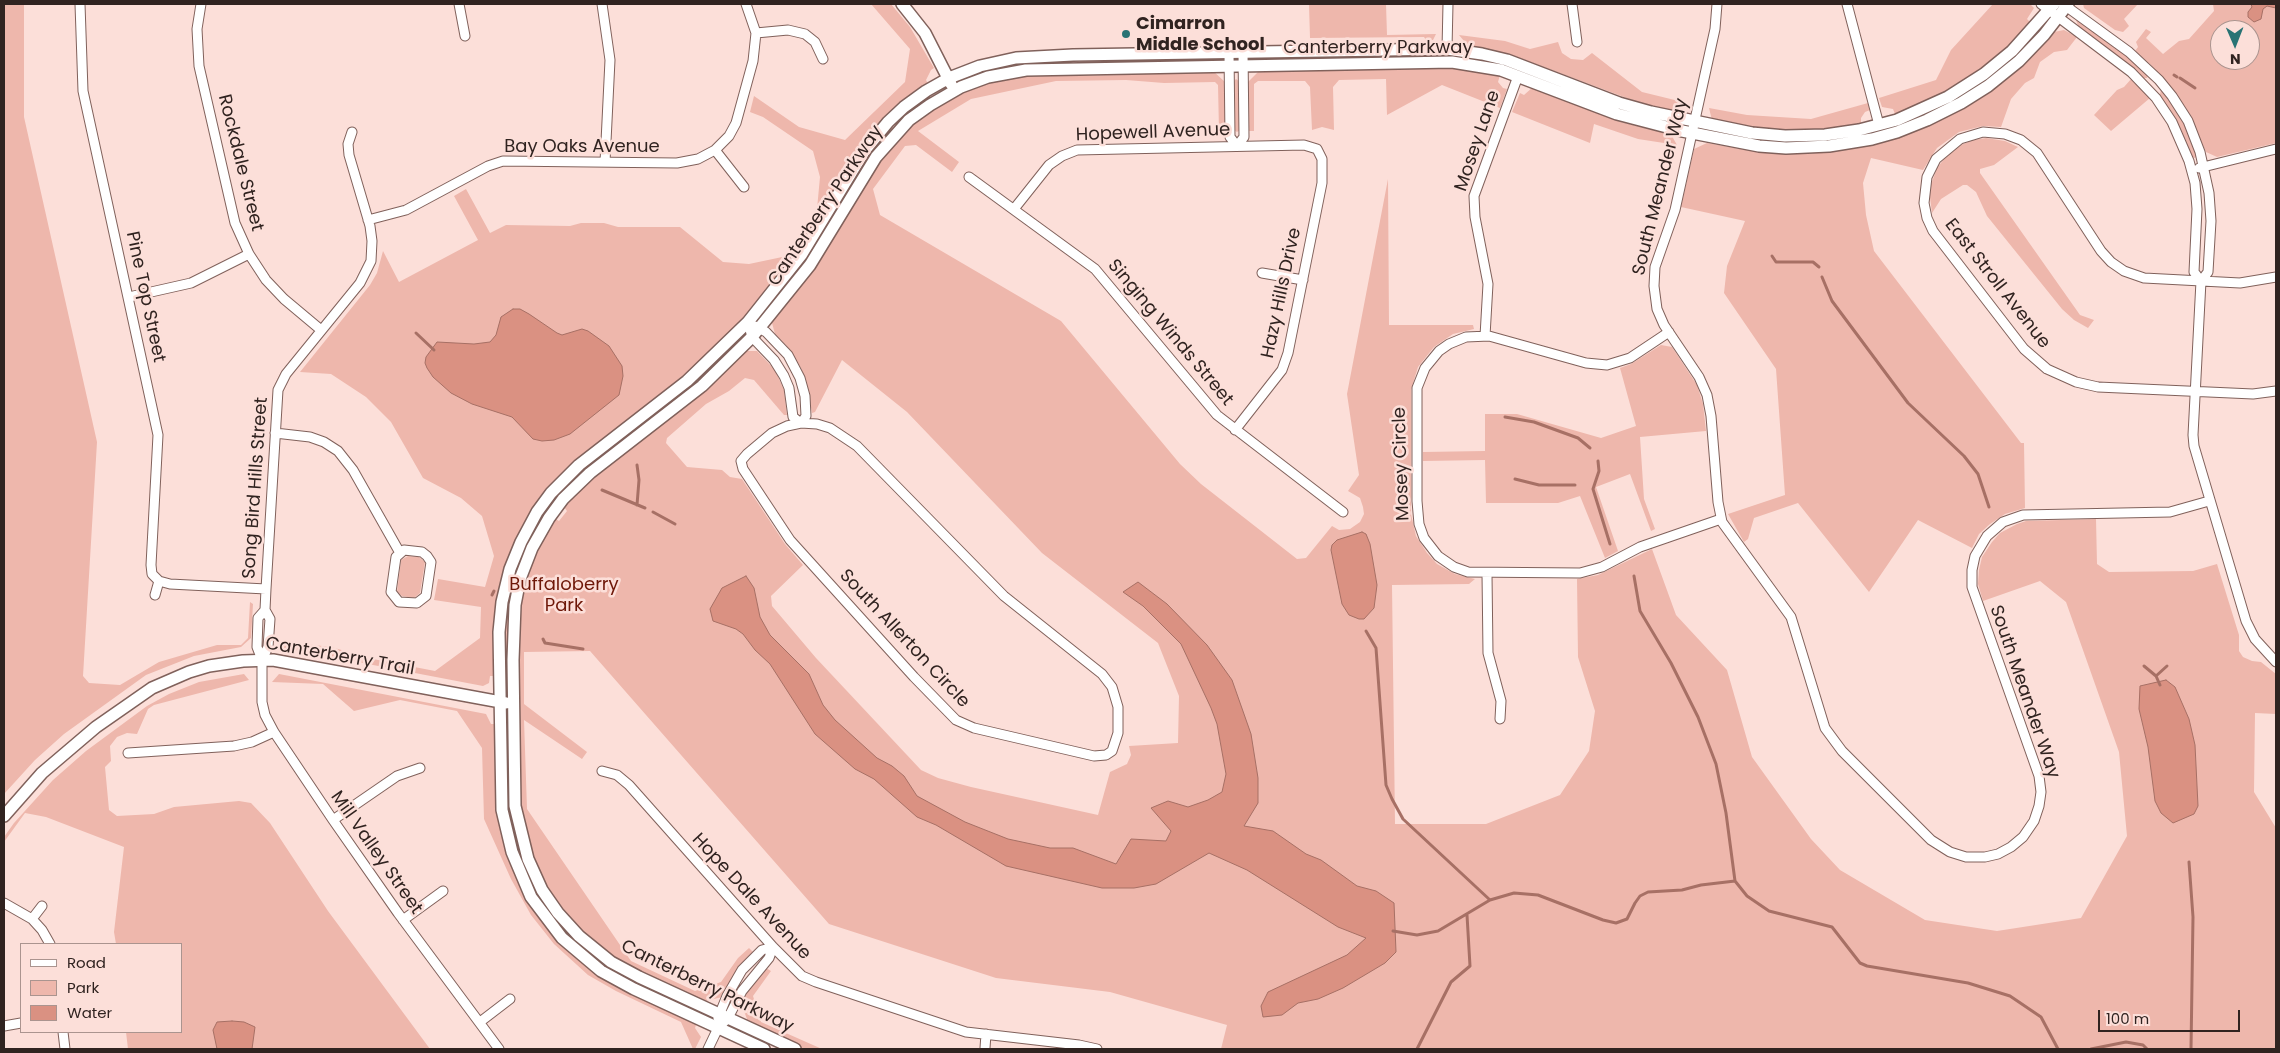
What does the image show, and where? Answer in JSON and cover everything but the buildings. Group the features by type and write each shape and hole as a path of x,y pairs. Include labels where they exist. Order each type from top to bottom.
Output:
{"street":[{"name":"Pine Top Street","path":"80,4 83,91 158,435 151,565 152,574 159,581"},
{"name":"Rockdale Street","path":"201,4 196,29 199,66 232,213 249,254 260,272 278,294 321,330"},
{"path":"459,4 465,36"},
{"path":"602,4 610,60 605,162"},
{"path":"744,187 715,150 729,136 736,123 755,53 756,33 746,4"},
{"path":"902,4 925,33 954,90"},
{"path":"1447,50 1448,4"},
{"path":"1572,4 1577,42"},
{"name":"South Meander Way","path":"1717,4 1717,21 1675,210 1656,261 1654,274 1657,309 1669,332 1699,377 1709,401 1721,518 1729,534 1778,597 1791,617 1821,720 1831,738 1931,840 1950,852 1978,857 2003,852 2023,837 2035,817 2041,792 2039,776 1972,587 1973,563 1982,544 1997,526 2011,519 2023,516 2170,512 2209,501"},
{"path":"1847,4 1880,125"},
{"path":"2066,5 2136,58 2166,87 2188,121 2204,166 2210,193 2210,221 2208,272 2201,281 2194,446 2209,501 2249,628 2276,662"},
{"name":"Canterberry Parkway","path":"764,1049 634,989 601,971 567,943 540,910 518,869 505,825 502,800 500,622 505,586 517,550 537,512 558,486 579,465 687,381 748,322 802,254 859,159 880,131 911,101 948,78 994,62 1024,57 1447,50 1482,54 1507,60 1630,106 1752,134 1785,136 1832,134 1880,125 1936,104 1980,77 2018,46 2050,9 2066,5"},
{"path":"2050,9 2125,67 2153,94 2175,127 2191,170 2197,209 2194,272 2201,281 2244,283 2276,276"},
{"name":"Canterberry Parkway","path":"795,1049 633,974 603,956 571,928 548,899 530,865 517,819 514,798 513,628 516,597 528,557 549,518 579,482 702,386 752,337 813,260 871,164 886,145 922,110 954,90 988,77 1026,70 1452,62 1483,66 1518,76 1617,114 1691,133 1758,146 1806,148 1861,141 1897,132 1944,112 1988,86 2031,49 2050,9"},
{"path":"756,33 788,30 805,34 815,42 823,59"},
{"path":"1229,53 1230,137 1237,146 1244,137 1243,52"},
{"name":"Mosey Lane","path":"1485,336 1488,284 1475,216 1474,196 1518,76"},
{"name":"Song Bird Hills Street","path":"262,660 257,647 258,618 265,610 276,401 280,384 368,270 372,248 368,220 348,155 348,144 352,132"},
{"name":"East Stroll Avenue","path":"2201,281 2144,278 2117,267 2101,251 2040,157 2026,144 2012,137 1989,132 1968,135 1949,146 1933,164 1927,177 1924,194 1926,218 1931,228 2024,349 2036,361 2053,373 2082,384 2098,387 2254,394 2276,391"},
{"name":"Hopewell Avenue","path":"1014,209 1044,169 1054,161 1072,152 1091,149 1320,146"},
{"name":"Hazy Hills Drive","path":"1235,430 1284,367 1290,348 1322,183 1320,146"},
{"path":"2191,170 2276,149"},
{"name":"Bay Oaks Avenue","path":"368,220 406,210 497,163 517,160 684,163 704,157 715,150"},
{"name":"Singing Winds Street","path":"969,177 1095,269 1211,409 1235,430 1343,512"},
{"path":"128,297 191,283 249,254"},
{"path":"1262,273 1303,280"},
{"path":"748,322 760,328 784,350 800,378 806,416 801,424 793,417 789,388 780,368 752,337 748,322"},
{"name":"Mosey Circle","path":"1669,332 1630,358 1607,365 1586,363 1485,336 1466,337 1445,347 1428,362 1420,378 1416,398 1417,501 1421,531 1428,544 1438,556 1461,570 1487,574 1590,572 1640,547 1721,518"},
{"name":"South Allerton Circle","path":"801,424 826,426 857,446 1004,596 1102,674 1112,687 1118,707 1118,733 1112,751 1106,755 1094,756 967,726 947,713 790,540 743,469 741,461 744,457 768,436 782,428 801,424"},
{"path":"274,433 310,437 324,442 338,451 350,464 400,553"},
{"path":"408,550 422,552 430,559 431,565 426,596 417,603 399,602 391,592 396,557 400,553 408,550"},
{"path":"1487,574 1488,653 1501,701 1500,719"},
{"path":"155,595 159,581 170,584 266,589"},
{"name":"Canterberry Trail","path":"4,816 42,773 65,752 152,688 189,672 209,666 243,660 290,663 513,704"},
{"name":"Mill Valley Street","path":"262,660 262,702 265,715 274,732 403,920 500,1049"},
{"path":"128,753 234,746 252,742 274,732"},
{"path":"333,820 397,776 420,768"},
{"name":"Hope Dale Avenue","path":"602,771 618,775 629,785 773,948 794,970 810,980 966,1032 1079,1045 1097,1049"},
{"path":"403,920 442,891"},
{"path":"4,903 32,919 42,930 49,943"},
{"path":"32,919 42,906"},
{"path":"708,1049 723,1016 769,958 773,948"},
{"path":"480,1022 510,999"},
{"path":"4,1026 20,1024"},
{"path":"63,1033 65,1049"},
{"path":"985,1048 986,1034"}],"green space":[{"path":"4,4 24,4 24,117 97,442 83,676 89,683 120,685 159,662 217,645 241,645 248,638 250,602 253,604 251,638 241,647 194,656 146,675 64,734 35,760 4,794"},
{"path":"871,4 891,4 910,27 934,68 926,80 929,86 900,106 802,247 750,314 703,362 591,451 517,540 496,676 490,676 489,683 483,686 284,648 278,641 331,647 373,659 435,671 480,638 481,607 434,600 438,579 485,587 494,556 482,516 461,498 423,478 391,422 366,397 331,374 300,372 370,285 377,273 383,251 399,282 478,240 454,196 466,189 490,233 506,225 570,226 581,223 604,223 618,227 680,227 723,262 749,264 787,256 817,209 820,177 813,151 763,117 750,112 754,96 799,127 845,140 905,82 910,49"},
{"path":"1309,4 1386,4 1387,35 1436,34 1433,40 1426,40 1424,37 1310,38"},
{"path":"1993,4 2030,4 2034,8 2027,19 2031,23 2009,47 1983,68 1948,91 1895,114 1893,109 1882,107 1879,98 1936,80 1951,50"},
{"path":"2083,4 2138,4 2124,19 2129,26 2123,32 2115,30 2084,8"},
{"path":"2213,4 2276,4 2276,143 2217,157 2206,152 2186,108 2151,65 2135,51 2138,47 2136,42 2146,29 2151,32 2146,38 2163,54 2179,41 2189,39 2214,11"},
{"path":"2076,20 2127,56 2148,75 2147,78 2144,78 2129,64 2079,28"},
{"path":"2064,30 2077,37 2067,50 2054,52 2040,62 2034,78 2025,83 2011,99 2001,127 1983,126 1959,132 1937,148 1923,170 1871,158 1863,183 1866,215 1874,251 2021,443 2024,443 2025,508 2005,514 1990,524 1979,534 1972,548 1918,520 1869,592 1798,503 1754,518 1748,539 1744,542 1728,514 1785,495 1776,369 1724,293 1727,266 1745,221 1681,207 1694,149 1707,143 1740,149 1795,154 1833,152 1888,141 1937,122 1975,101 2015,71 2054,32"},
{"path":"1459,35 1505,41 1530,49 1558,42 1562,53 1571,59 1583,60 1592,53 1642,92 1687,103 1679,108 1678,112 1640,103 1509,54 1463,45 1464,41"},
{"path":"1442,53 1509,63 1617,110 1495,65 1257,60"},
{"path":"1451,67 1500,75 1498,82 1503,88 1507,89 1500,108 1442,85 1387,115 1386,79 1339,80 1333,87 1334,130 1322,127 1312,130 1310,87 1305,81 1258,81 1254,84 1254,131 1249,131 1248,82 1261,69"},
{"name":"Buffaloberry Park","path":"1212,70 1225,82 1226,132 1219,131 1218,85 1215,82 1056,81 971,99 918,131 959,162 952,172 916,145 905,146 873,189 880,215 1061,321 1180,464 1201,484 1297,559 1306,558 1332,526 1339,530 1350,529 1360,522 1364,514 1360,498 1348,491 1359,475 1347,394 1388,179 1389,325 1473,325 1474,329 1453,334 1434,347 1418,367 1411,390 1411,514 1416,536 1437,564 1455,574 1475,579 1469,584 1392,585 1395,824 1486,824 1560,795 1589,751 1595,711 1578,657 1577,579 1598,575 1652,549 1676,615 1727,670 1752,757 1811,839 1840,870 1925,920 1997,931 2081,918 2127,836 2119,752 2066,602 2040,581 1983,601 1978,584 1982,557 2000,533 2026,521 2096,519 2097,564 2109,572 2193,571 2217,564 2239,635 2239,651 2243,657 2261,662 2276,674 2276,714 2255,713 2254,792 2276,828 2276,1049 1221,1049 1227,1025 1110,992 996,978 829,924 590,651 524,652 524,704 587,752 582,759 524,720 527,809 631,961 695,991 721,982 738,958 749,948 754,953 722,997 704,1003 619,962 587,938 553,899 532,860 520,809 516,639 520,596 531,560 554,518 559,521 567,511 563,506 574,494 745,351 757,351 775,370 784,390 787,415 784,415 754,380 745,378 729,391 706,404 667,438 666,443 687,467 722,470 730,477 742,479 785,544 803,565 771,596 772,606 816,658 921,770 938,778 971,787 1098,815 1110,772 1127,764 1131,755 1129,746 1178,743 1179,696 1158,643 1042,553 907,412 842,360 815,412 812,413 806,381 801,368 786,345 775,334 772,323 875,165 919,117 967,89 1007,77 1054,73 1057,76 1125,75 1131,72"},
{"path":"2132,78 2150,98 2111,131 2094,115 2117,90 2124,87"},
{"path":"1236,79 1240,82 1240,130 1237,132 1234,130 1233,82"},
{"path":"1533,87 1621,122 1674,135 1673,138 1677,145 1638,139 1594,124 1590,143 1512,112 1520,93 1524,95"},
{"path":"2161,88 2188,130 2197,156 2195,158 2192,157 2177,122 2160,95"},
{"path":"930,93 932,94 900,117 885,134 816,250 776,304 771,305 771,301 819,234 868,152 901,114"},
{"path":"1868,103 1870,110 1865,112 1861,118 1861,123 1839,128 1792,131 1759,129 1712,120 1709,108 1747,115 1811,119"},
{"path":"1986,138 2005,141 2018,147 1994,165 1980,169 1980,173 2080,315 2094,320 2088,328 2074,320 2062,309 1987,216 1976,192 1967,185 1963,185 1941,199 1932,213 1929,190 1937,168 1944,159 1961,145 1973,140"},
{"path":"1661,345 1672,347 1697,385 1703,404 1706,431 1640,437 1644,499 1655,529 1651,531 1630,474 1596,487 1618,551 1605,558 1580,496 1558,503 1486,503 1485,460 1423,461 1423,452 1485,451 1485,414 1517,414 1601,438 1636,426 1620,368 1631,364"},
{"path":"588,463 591,465 528,548 508,685 505,686 503,629 505,608 520,552 551,499"},
{"path":"408,556 419,557 425,562 420,593 414,598 402,596 397,592 401,560"},
{"path":"244,674 249,680 154,705 148,709 137,734 127,733 117,737 110,746 111,761 105,767 109,810 117,816 154,814 174,807 239,801 251,803 270,823 328,911 430,1049 128,1049 126,1033 182,1033 182,943 116,943 114,932 124,847 46,817 25,813 4,842 4,837 14,823 53,780 86,751 147,706 169,694 199,682"},
{"path":"279,674 486,714 491,724 496,724 504,838 566,947 697,1022 695,1028 701,1037 695,1049 693,1049 681,1022 616,991 588,975 554,944 531,915 511,879 484,819 482,748 457,711 400,700 354,711 323,684 272,682"},
{"path":"506,767 511,813 561,922 662,993 610,972 571,942 540,904 519,860 507,812"},
{"path":"766,968 771,971 753,996 761,1022 822,1049 804,1049 746,1023 747,1019 740,1005 746,992"}],"water":[{"path":"2251,4 2276,4 2276,8 2267,6 2263,9 2261,19 2259,20 2252,20 2248,17 2248,12 2252,7"},
{"path":"513,309 520,309 562,335 582,329 588,331 609,346 622,366 623,376 619,395 570,434 554,440 542,441 533,439 512,417 472,404 451,393 433,377 427,368 425,363 426,357 437,342 474,344 490,342 496,335 501,317"},
{"path":"1362,532 1366,534 1370,544 1377,585 1374,608 1364,619 1359,619 1349,615 1342,604 1331,550 1332,545 1337,540"},
{"path":"746,576 754,588 760,617 770,635 809,674 823,705 835,720 877,758 892,766 904,776 917,796 965,822 1008,839 1050,848 1073,848 1116,864 1131,839 1166,841 1171,831 1151,808 1168,801 1188,807 1208,800 1222,792 1226,774 1217,724 1181,644 1143,606 1123,592 1138,582 1167,604 1207,645 1232,680 1251,734 1258,778 1258,803 1244,826 1273,831 1306,854 1321,860 1357,886 1376,891 1394,903 1396,952 1385,963 1343,988 1318,999 1298,1003 1282,1015 1263,1017 1261,1006 1268,992 1347,955 1366,938 1338,927 1247,870 1209,853 1156,884 1134,888 1102,888 1006,866 936,825 917,817 874,779 855,769 815,734 770,664 755,650 743,634 736,629 713,621 710,609 722,588"},
{"path":"2166,680 2175,687 2189,719 2195,745 2198,806 2194,814 2173,823 2161,813 2155,801 2148,747 2139,709 2140,686"},
{"path":"217,1022 244,1022 255,1027 252,1049 217,1049 213,1030"}],"waterway":[{"path":"2180,78 2195,88"},
{"path":"1772,256 1776,262 1813,262 1819,267"},
{"path":"1822,277 1832,301 1908,403 1964,456 1978,474 1989,507"},
{"path":"416,333 434,350"},
{"path":"1505,417 1534,422 1578,438 1590,448"},
{"path":"1598,461 1599,471 1593,489 1610,544"},
{"path":"637,465 639,480 637,505"},
{"path":"1515,479 1539,485 1575,485"},
{"path":"602,490 645,508"},
{"path":"653,512 675,524"},
{"path":"1634,576 1640,611 1671,663 1698,717 1716,764 1726,813 1735,881"},
{"path":"492,595 494,591"},
{"path":"1366,631 1376,648 1386,785 1392,799 1403,819 1490,900"},
{"path":"543,639 545,643 583,649"},
{"path":"2144,666 2156,676"},
{"path":"2160,685 2156,676 2167,666"},
{"path":"2189,862 2193,917 2191,1049"},
{"path":"1393,931 1417,935 1438,931 1490,900 1514,893 1538,895 1603,920 1616,923 1627,919 1640,896 1648,892 1682,890 1701,885 1735,881 1747,896 1769,911 1832,927 1860,963 1867,966 1968,983 2010,996 2041,1017 2058,1049"},
{"path":"1417,1049 1451,982 1470,966 1467,915"},
{"path":"2091,1049 2126,1042 2143,1045 2147,1049"}],"place":[{"name":"Cimarron Middle School","path":"1126,34"}]}
